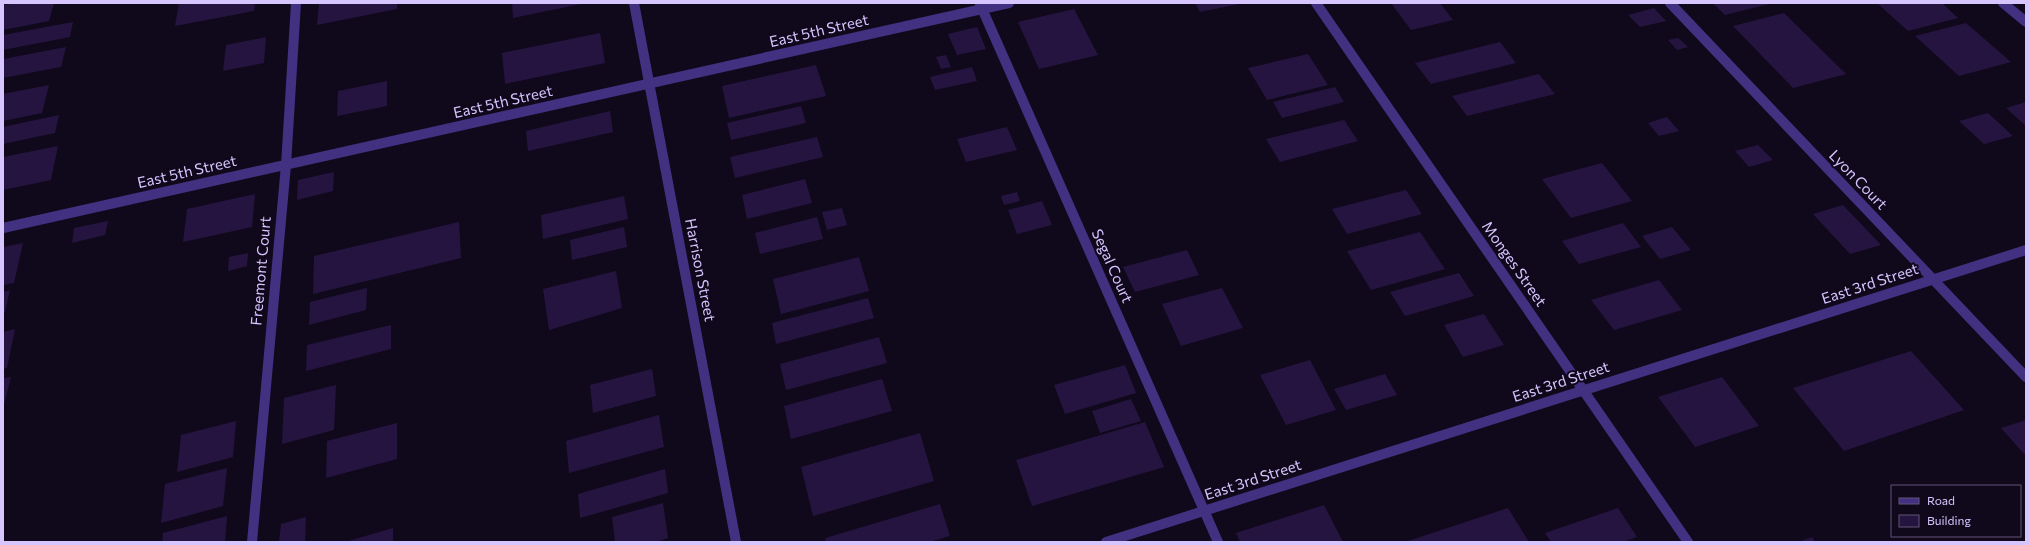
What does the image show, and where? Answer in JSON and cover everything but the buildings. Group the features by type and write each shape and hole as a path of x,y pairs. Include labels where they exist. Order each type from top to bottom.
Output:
{"street":[{"name":"Freemont Court","path":"252,542 286,165 296,3"},
{"name":"Harrison Street","path":"634,3 736,542"},
{"name":"East 5th Street","path":"3,228 649,83 980,6 1009,3"},
{"name":"Monges Street","path":"1316,3 1688,542"},
{"name":"Lyon Court","path":"1670,3 2026,377"},
{"path":"2003,3 2026,22"},
{"name":"Segal Court","path":"980,6 1218,542"},
{"name":"East 3rd Street","path":"1106,542 2026,250"}]}
